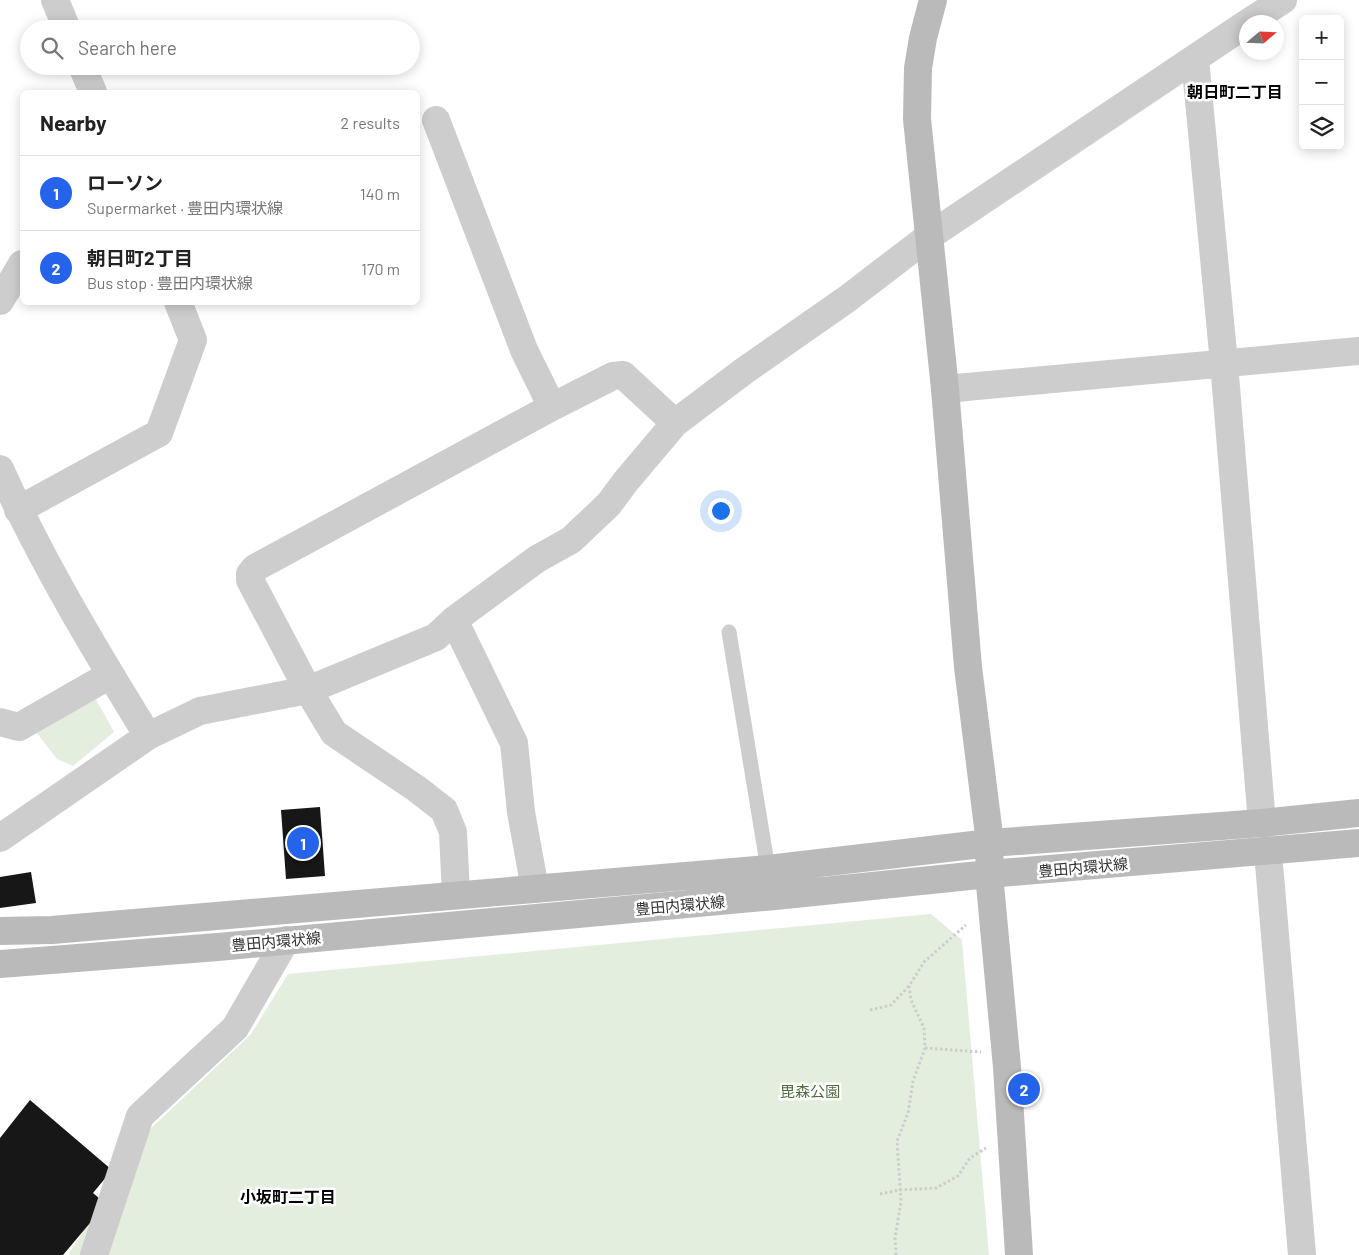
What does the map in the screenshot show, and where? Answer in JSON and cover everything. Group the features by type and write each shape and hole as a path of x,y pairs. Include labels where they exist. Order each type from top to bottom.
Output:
{"street":[{"path":"55,0 63,20"},
{"path":"933,0 923,38 918,68 917,119 945,389 968,667 990,843 989,874 1006,1053 1019,1255"},
{"path":"1260,15 1283,0"},
{"path":"0,838 148,736 200,712 308,690 436,637 454,620 538,559 571,540 609,504 675,424 744,371 847,299 928,237 1239,29"},
{"path":"1195,59 1224,363 1262,823"},
{"path":"86,75 92,90"},
{"path":"436,120 524,350 552,407"},
{"path":"0,301 20,267"},
{"path":"18,510 159,433 193,340 179,305"},
{"path":"945,389 1359,351"},
{"path":"456,894 453,832 444,810 334,733 308,690 250,580 250,574 255,568 552,407 613,376 623,375 675,424"},
{"path":"0,469 18,510 110,675 148,736"},
{"path":"454,620 514,743 521,812 534,889"},
{"path":"0,722 20,727 110,675"},
{"name":"豊田内環状線","path":"0,931 52,930 456,894 534,889 768,868 990,843 1262,823 1359,813"},
{"name":"豊田内環状線","path":"0,964 775,896 989,874 1359,843"},
{"path":"1268,852 1302,1255"},
{"path":"94,1255 140,1116 235,1028 286,940"}],"lane":[{"path":"729,632 768,868"}],"path":[{"path":"870,1010 891,1004 909,986 924,962 992,902"},
{"path":"896,1255 895,1238 901,1201 897,1142 908,1113 913,1081 925,1048 924,1028 911,1000 909,986"},
{"path":"925,1048 1006,1053"},
{"path":"880,1194 900,1190 936,1188 958,1176 970,1158 1011,1131"}],"green space":[{"path":"96,699 114,732 73,766 57,759 36,732"},
{"name":"毘森公園","path":"931,914 962,940 989,1255 68,1255 146,1133 251,1034 288,974"}],"building":[{"path":"320,807 325,876 286,879 281,810"},
{"path":"31,872 36,903 0,908 0,877"},
{"path":"30,1100 112,1170 93,1193 106,1204 63,1255 0,1255 0,1138"}],"place":[{"name":"ローソン","path":"303,843"},
{"name":"朝日町2丁目","path":"1024,1089"}],"district":[{"name":"朝日町二丁目","path":"1235,91"},
{"name":"小坂町二丁目","path":"288,1196"}]}
